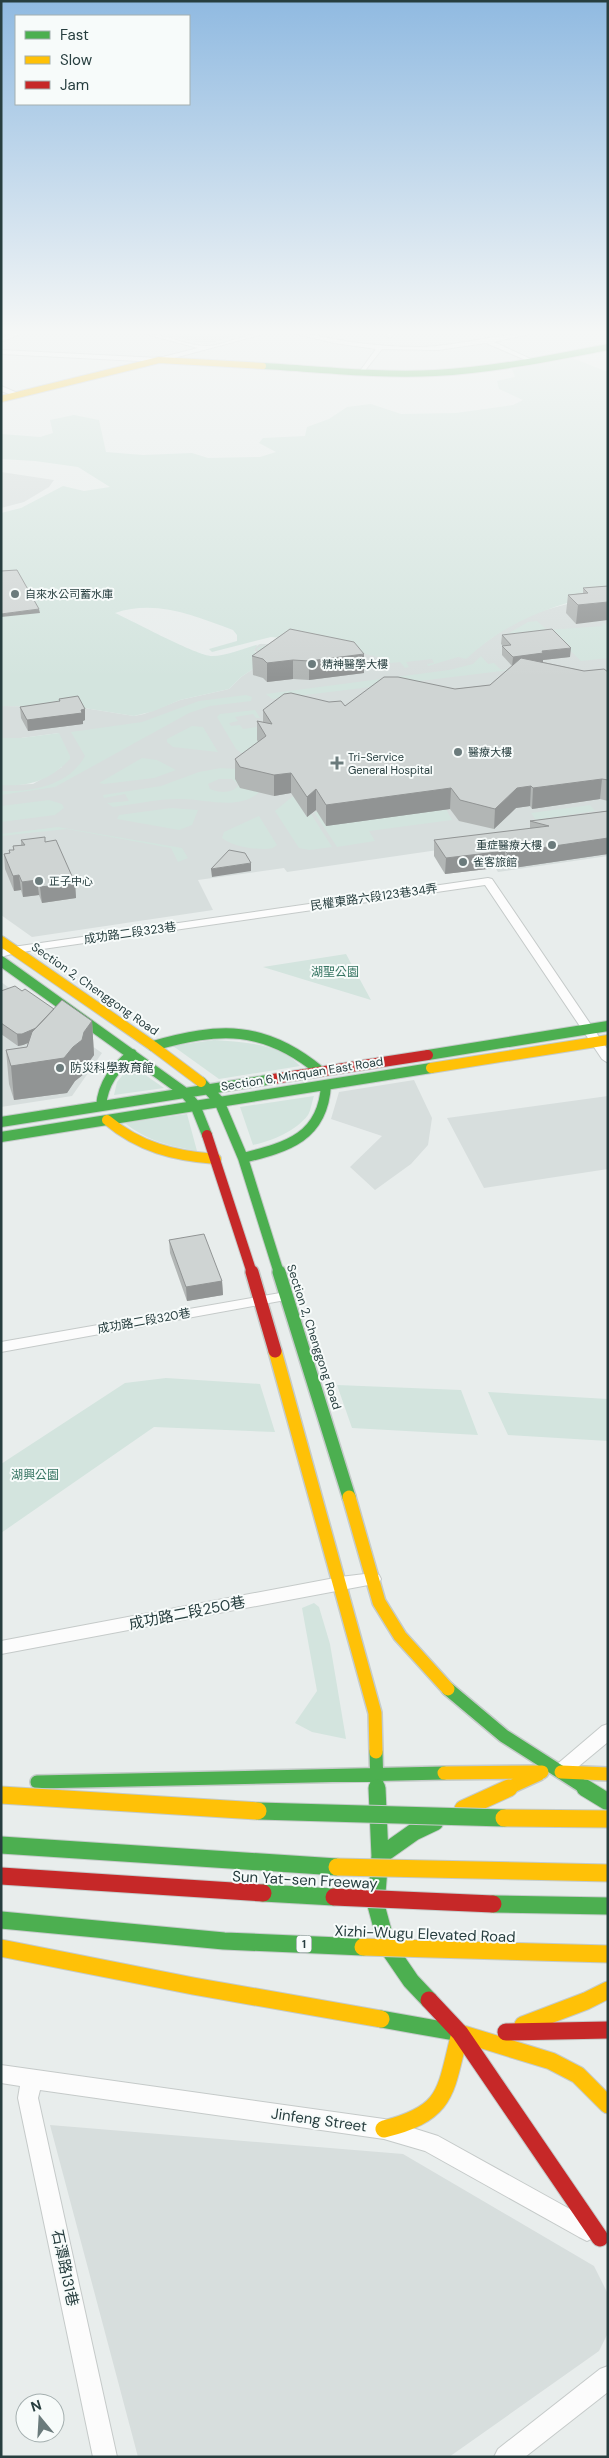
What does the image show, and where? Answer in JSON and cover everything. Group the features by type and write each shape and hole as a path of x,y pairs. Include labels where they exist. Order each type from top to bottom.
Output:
{"main road":[{"name":"Section 2, Chenggong Road","path":"1,941 153,1046 209,1088 219,1101 243,1158 379,1602 400,1636 462,1704 510,1740 608,1802"},
{"path":"1,960 184,1092 196,1105 216,1159 260,1300 375,1713 379,1773 380,1856 376,1905 387,1946 411,1981 460,2033 604,2243"},
{"name":"Section 6, Minquan East Road","path":"1,1122 608,1026"},
{"path":"153,1046 180,1037 211,1033 256,1036 296,1049 306,1056 320,1071"},
{"name":"Section 6, Minquan East Road","path":"1,1137 602,1041"},
{"path":"101,1106 102,1092 108,1078 132,1054"},
{"path":"243,1158 280,1148 310,1130 326,1108 328,1100 326,1085"},
{"path":"107,1120 128,1138 159,1152 187,1157 216,1159"},
{"path":"380,1856 414,1832 542,1772"},
{"path":"24,1782 379,1773 561,1772 608,1774"},
{"path":"1,1794 62,1800 412,1817 608,1819"},
{"name":"Sun Yat-sen Freeway","path":"1,1844 337,1867 608,1873"},
{"name":"Sun Yat-sen Freeway","path":"1,1876 334,1897 506,1905 608,1906"},
{"name":"Xizhi-Wugu Elevated Road","path":"1,1920 224,1941 444,1950 608,1954"},
{"path":"1,1948 192,1986 460,2033 551,2061 578,2075 608,2105"},
{"path":"506,2032 586,2001 608,1990"},
{"path":"460,2033 608,2030"},
{"path":"384,2130 415,2122 432,2112 440,2097 460,2033"}],"street":[{"name":"民權東路六段123巷34弄","path":"260,913 488,881"},
{"path":"488,881 588,1029 602,1041 608,1058"},
{"name":"成功路二段323巷","path":"1,954 14,950 260,913"},
{"name":"成功路二段320巷","path":"1,1347 286,1296"},
{"name":"成功路二段250巷","path":"1,1648 340,1583 373,1579"},
{"path":"561,1772 608,1731"},
{"name":"Jinfeng Street","path":"1,2074 384,2130 430,2143 604,2243"},
{"name":"石潭路131巷","path":"32,2078 28,2098 105,2457"},
{"path":"506,2457 608,2377"}],"shaded area":[{"path":"1,472 54,480 49,487 24,502 1,508"},
{"name":"Tri-Service General Hospital","path":"608,593 608,856 498,872 479,844 287,872 284,868 198,880 213,910 32,937 1,915 1,785 33,784 62,767 59,733 21,738 1,738 1,706 78,707 134,716 180,700 229,689 241,677 271,657 254,651 255,647 260,644 479,647 507,627 534,613"},
{"path":"1,982 102,1053 72,1096 1,1107"},
{"path":"414,1080 432,1118 428,1145 411,1164 375,1190 350,1167 382,1136 331,1119 339,1092"},
{"path":"608,1096 608,1169 484,1188 447,1118"},
{"path":"50,2125 403,2154 594,2266 608,2294 608,2333 599,2351 449,2457 138,2457"}],"green space":[{"path":"1,449 105,449 106,452 143,455 192,453 208,458 260,457 276,452 270,449 608,449 608,593 568,603 514,624 466,659 458,657 428,666 427,664 434,663 432,659 406,662 409,667 405,668 400,662 391,663 382,658 312,641 271,637 212,652 209,649 237,641 237,635 233,630 175,611 145,608 130,609 115,613 179,645 204,654 212,656 225,654 252,646 265,643 257,645 254,651 259,654 257,648 269,644 271,657 241,677 229,689 180,700 154,711 134,716 78,707 1,706 1,513 21,508 63,486 84,491 110,487 78,467 35,461 1,459"},
{"path":"537,621 547,630 603,626 602,624 604,623 608,626 608,658 581,661 553,634 504,636 528,622"},
{"path":"481,656 488,664 494,663 501,670 534,667 272,699 266,694 449,670 473,664"},
{"path":"246,695 252,697 251,701 210,706 189,713 55,787 1,795 1,791 37,788 59,781 78,766 85,756 71,732 142,722 199,701"},
{"path":"255,710 260,718 256,718 253,714 235,717 238,721 229,723 231,726 240,725 243,729 266,726 257,741 264,751 244,755 236,749 217,717 220,714"},
{"path":"192,726 203,727 218,752 173,747 167,742 167,739"},
{"path":"59,733 70,759 55,772 39,781 21,785 1,785 1,738 21,738"},
{"path":"142,758 157,760 176,770 154,778 99,783"},
{"path":"221,768 238,769 262,789 244,801 223,803 171,799 113,807 107,803 129,801 125,794 104,798 103,795 161,786 199,772","holes":["219,779 232,779 239,785 229,791 222,792 210,789 208,784"]},
{"path":"293,796 307,817 311,814 332,847 310,850 299,848 275,811"},
{"path":"49,800 62,804 64,808 55,815 1,822 1,806"},
{"path":"590,805 595,811 536,820 531,813"},
{"path":"171,808 198,810 192,825 179,830 117,819 119,815"},
{"path":"446,809 452,820 369,831 375,841 337,847 314,812"},
{"path":"259,816 277,845 273,848 247,848 222,838 224,832"},
{"path":"58,827 182,848 188,858 178,862 171,848 67,829 1,836 1,834"},
{"name":"湖聖公園","path":"346,954 371,1000 263,967"},
{"path":"214,1040 248,1043 271,1048 292,1058 300,1066 219,1079 173,1046"},
{"path":"131,1065 164,1088 114,1095 117,1082"},
{"path":"314,1096 308,1115 297,1126 276,1138 253,1145 240,1107"},
{"path":"187,1114 197,1151 159,1142 125,1123"},
{"name":"湖興公園","path":"166,1378 260,1384 275,1432 154,1427 1,1533 1,1464 125,1383"},
{"path":"337,1385 461,1390 478,1435 352,1428"},
{"path":"488,1392 608,1399 608,1441 508,1435"},
{"path":"314,1603 319,1607 330,1644 346,1739 312,1732 295,1723 317,1691 302,1608"}],"building":[{"name":"自來水公司蓄水庫","path":"17,570 39,609 1,614 1,571"},
{"path":"608,586 608,602 578,605 568,595 588,593 583,588"},
{"path":"290,629 354,642 364,654 309,661 293,660 267,663 263,659 252,656"},
{"path":"552,629 571,648 513,657 502,646 511,645 502,635"},
{"name":"醫療大樓","path":"521,658 584,671 604,669 608,672 608,780 602,779 533,788 531,786 517,788 495,809 460,800 451,788 326,805 316,789 307,797 291,773 274,775 240,767 235,759 266,736 257,721 272,724 263,710 284,694 291,693 329,702 341,701 345,706 384,677 398,677 455,689 490,685"},
{"path":"78,696 85,709 81,710 82,713 27,720 20,707 60,701 59,699"},
{"path":"608,811 608,838 507,853 505,851 446,858 434,840 549,826 530,821"},
{"path":"45,837 45,842 56,840 75,883 40,887 37,880 22,882 19,875 13,876 4,854 10,853 9,850 14,850 13,846 25,845 21,840"},
{"path":"229,850 245,853 251,863 211,869"},
{"path":"15,986 22,991 25,989 54,1009 36,1028 22,1034 17,1034 1,1023 1,991"},
{"path":"62,1000 92,1021 84,1032 82,1040 64,1058 11,1066 6,1050 27,1047 32,1032"},
{"path":"204,1234 222,1281 186,1287 169,1240"}],"traffic: fast":[{"path":"1,961 184,1092 195,1105 207,1135"},
{"path":"428,1055 608,1026"},
{"path":"153,1046 198,1035 241,1033 262,1037 282,1044 302,1056 320,1071"},
{"path":"101,1106 104,1090 110,1077 132,1054"},
{"path":"1,1137 431,1068"},
{"path":"1,1122 273,1079"},
{"path":"201,1082 219,1101 243,1158 349,1497"},
{"path":"243,1158 274,1150 288,1144 312,1128 320,1116 325,1102 326,1085"},
{"path":"448,1689 484,1722 545,1764 608,1802"},
{"path":"376,1752 380,1856 376,1905 387,1946 411,1981 429,2000"},
{"path":"37,1782 444,1773"},
{"path":"258,1811 504,1818"},
{"path":"380,1856 414,1832 435,1822"},
{"path":"1,1845 337,1867"},
{"path":"263,1893 334,1897"},
{"path":"493,1904 608,1906"},
{"path":"1,1920 224,1941 363,1947"},
{"path":"381,2019 460,2033"}],"traffic: slow":[{"path":"1,941 153,1046 201,1082"},
{"path":"431,1068 608,1040"},
{"path":"107,1120 131,1138 157,1150 186,1156 216,1159"},
{"path":"275,1351 375,1713 376,1752"},
{"path":"349,1497 379,1602 400,1636 448,1689"},
{"path":"444,1773 542,1772"},
{"path":"561,1772 608,1774"},
{"path":"463,1809 539,1774"},
{"path":"1,1795 258,1811"},
{"path":"504,1818 608,1819"},
{"path":"337,1867 608,1873"},
{"path":"363,1947 608,1954"},
{"path":"1,1948 193,1986 381,2019"},
{"path":"523,2025 586,2001 608,1990"},
{"path":"460,2033 551,2061 578,2075 608,2105"},
{"path":"384,2129 406,2124 421,2117 433,2108 441,2097 446,2085 460,2033"}],"traffic: jam":[{"path":"273,1079 428,1055"},
{"path":"207,1135 261,1300 275,1351"},
{"path":"1,1876 263,1893"},
{"path":"334,1897 493,1904"},
{"path":"429,2000 460,2033 600,2238"},
{"path":"506,2032 608,2030"}],"place":[{"name":"自來水公司蓄水庫","path":"15,594"},
{"name":"精神醫學大樓","path":"312,664"},
{"name":"醫療大樓","path":"458,752"},
{"name":"Tri-Service General Hospital","path":"337,763"},
{"name":"重症醫療大樓","path":"552,845"},
{"name":"雀客旅館","path":"463,862"},
{"name":"正子中心","path":"39,881"},
{"name":"防災科學教育館","path":"60,1068"}]}
